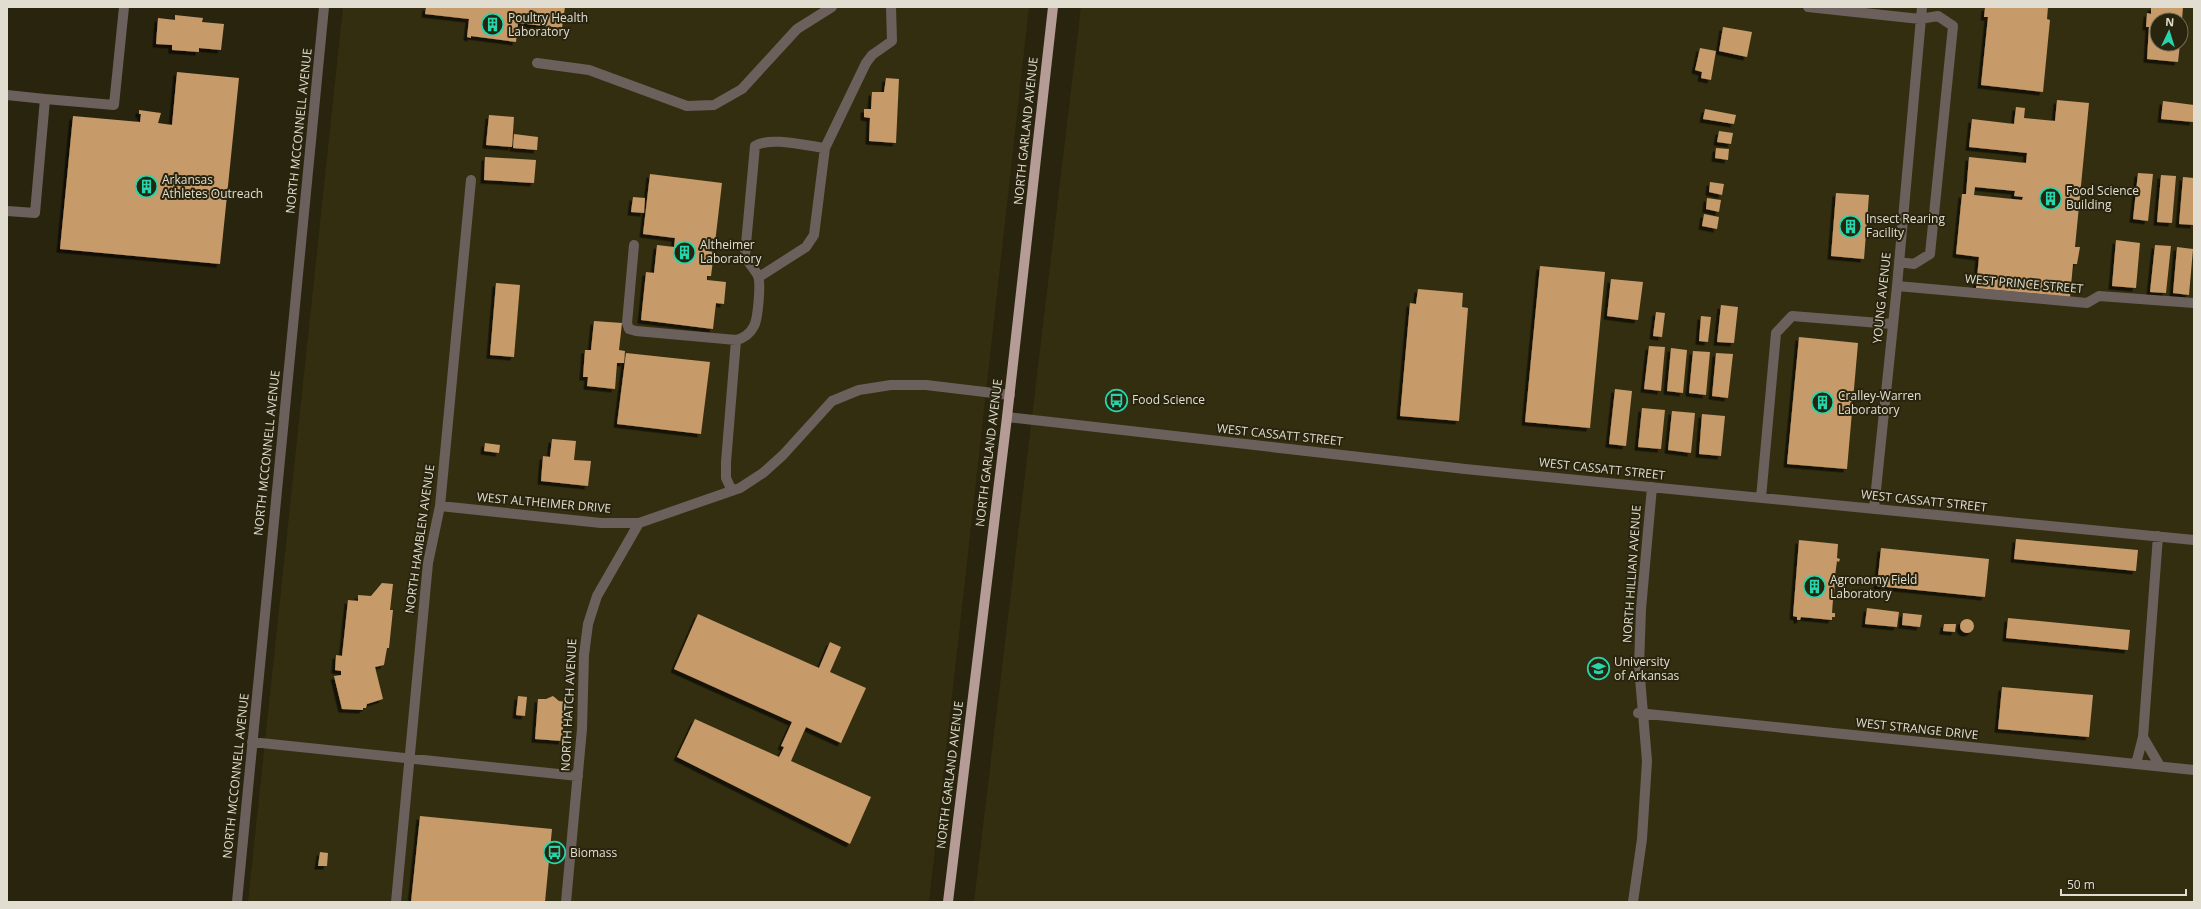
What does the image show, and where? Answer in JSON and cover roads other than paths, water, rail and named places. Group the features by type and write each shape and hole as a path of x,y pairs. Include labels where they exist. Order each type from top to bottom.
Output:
{"main road":[{"name":"NORTH GARLAND AVENUE","path":"948,902 1010,395 1054,7"}],"street":[{"path":"7,95 45,100 114,105 124,7"},
{"name":"NORTH MCCONNELL AVENUE","path":"237,902 324,7"},
{"path":"538,63 589,70 687,106 714,105 742,90 797,29 832,7"},
{"path":"759,277 806,247 811,242 814,235 825,148 866,64 872,55 892,41 891,7"},
{"path":"1808,7 1920,19 1938,16 1954,26 1930,254 1914,264 1899,262"},
{"name":"YOUNG AVENUE","path":"1874,509 1897,286 1922,7"},
{"path":"7,210 35,213 45,100"},
{"path":"634,245 627,323 629,329 636,332 736,340 748,335 755,325 759,277 748,264 745,255 755,146 761,142 772,141 825,148"},
{"name":"NORTH HAMBLEN AVENUE","path":"396,902 428,563 440,506 471,180"},
{"name":"WEST PRINCE STREET","path":"1897,286 2088,303 2099,296 2194,303"},
{"path":"1761,498 1776,333 1792,316 1892,324"},
{"path":"732,491 726,478 726,462 736,340"},
{"name":"WEST ALTHEIMER DRIVE","path":"440,506 601,523 639,523 732,491 763,473 783,455 832,401 859,390 891,384 926,385 1010,395"},
{"name":"WEST CASSATT STREET","path":"1007,417 1465,469 2194,540"},
{"name":"NORTH HILLIAN AVENUE","path":"1633,902 1642,839 1647,761 1640,714 1639,666 1641,609 1652,487"},
{"name":"NORTH HATCH AVENUE","path":"566,902 582,729 584,655 588,624 597,596 639,523"},
{"path":"2136,764 2144,737 2158,536"},
{"name":"WEST STRANGE DRIVE","path":"1640,714 2194,770"},
{"path":"2144,737 2160,766"},
{"path":"252,742 578,776"}],"place":[{"name":"Poultry Health Laboratory","path":"493,25"},
{"name":"Arkansas Athletes Outreach","path":"147,187"},
{"name":"Food Science Building","path":"2051,198"},
{"name":"Insect Rearing Facility","path":"1850,226"},
{"name":"Altheimer Laboratory","path":"684,252"},
{"name":"Food Science","path":"1117,400"},
{"name":"Cralley-Warren Laboratory","path":"1823,403"},
{"name":"Agronomy Field Laboratory","path":"1815,587"},
{"name":"University of Arkansas","path":"1598,669"},
{"name":"Biomass","path":"555,853"}]}
